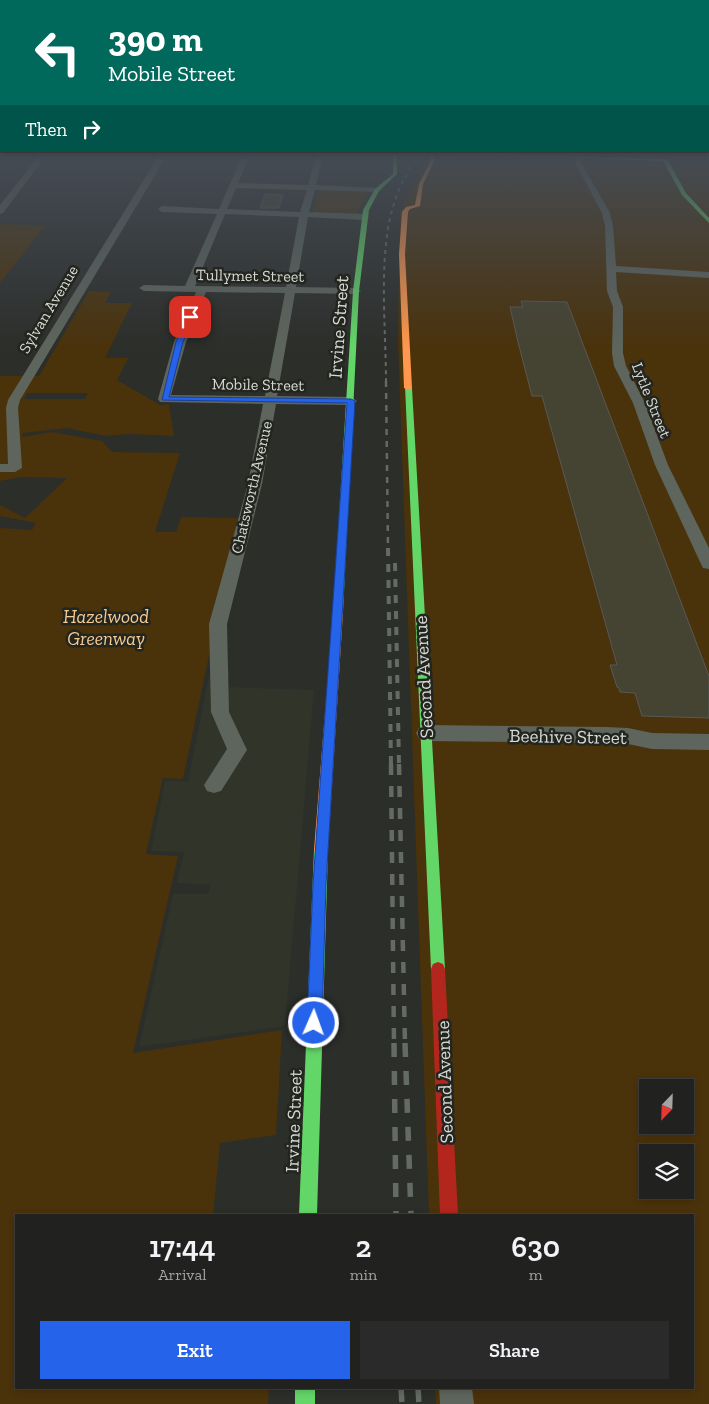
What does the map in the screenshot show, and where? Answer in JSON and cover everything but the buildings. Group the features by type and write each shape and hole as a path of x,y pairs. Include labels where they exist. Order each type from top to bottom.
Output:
{"street":[{"name":"Sylvan Avenue","path":"0,468 15,468 12,408 14,400 125,218"},
{"path":"189,289 218,218"},
{"name":"Chatsworth Avenue","path":"214,786 237,750 220,712 218,624 255,484 303,218"},
{"name":"Irvine Street","path":"308,1214 320,884 351,401 356,291 365,218"},
{"name":"Second Avenue","path":"405,218 402,254 449,1214"},
{"name":"Lytle Street","path":"607,218 612,291 616,298 618,317 618,361 626,383 635,394 648,424 651,440 673,491 680,500 709,564"},
{"path":"611,269 709,274"},
{"name":"Tullymet Street","path":"144,288 356,291"},
{"name":"Mobile Street","path":"202,289 180,342 164,399 351,401"},
{"name":"Beehive Street","path":"426,733 606,735 628,736 652,741 709,742"},
{"path":"305,1389 305,1404"},
{"path":"456,1389 457,1404"}],"shaded area":[{"path":"210,671 230,671 227,687 314,690 285,1026 139,1047 173,894 208,894 211,885 177,883 184,852 151,851 165,781 188,781"}],"green space":[{"path":"400,218 709,218 709,1404 436,1404 435,1389 694,1389 694,1214 429,1214 398,340"},
{"path":"0,224 45,226 0,283"},
{"name":"Hazelwood Greenway","path":"89,291 111,292 105,303 132,303 105,358 128,358 117,380 160,405 169,404 174,436 129,434 106,436 67,428 23,433 21,437 52,432 102,441 112,452 180,453 155,532 176,532 181,517 238,518 183,779 163,778 146,854 178,856 133,1053 282,1030 276,1135 220,1143 213,1214 15,1214 15,1389 269,1389 268,1404 0,1404 0,528 32,530 36,523 0,516 0,505 25,518 67,478 21,477 0,481 0,376 39,376","holes":["27,393 88,393 85,399 24,399"]}],"railway":[{"path":"386,382 384,270 390,218"},
{"path":"386,381 388,549"},
{"path":"388,548 391,765"},
{"path":"395,563 399,765"},
{"path":"391,764 394,1044"},
{"path":"399,764 405,1044"},
{"path":"394,1043 396,1214"},
{"path":"405,1043 411,1214"},
{"path":"401,1389 402,1404"},
{"path":"418,1389 419,1404"}],"traffic: fast":[{"path":"338,612 356,291 365,218"},
{"path":"706,218 709,221"},
{"path":"408,388 438,969"},
{"path":"308,1214 321,850"},
{"path":"305,1389 305,1404"}],"traffic: slow":[{"path":"405,218 402,254 408,388"},
{"path":"321,850 338,612"}],"traffic: jam":[{"path":"438,969 449,1214"}],"route":[{"path":"190,317 180,342 164,399 351,401 320,884 314,1023"}]}
